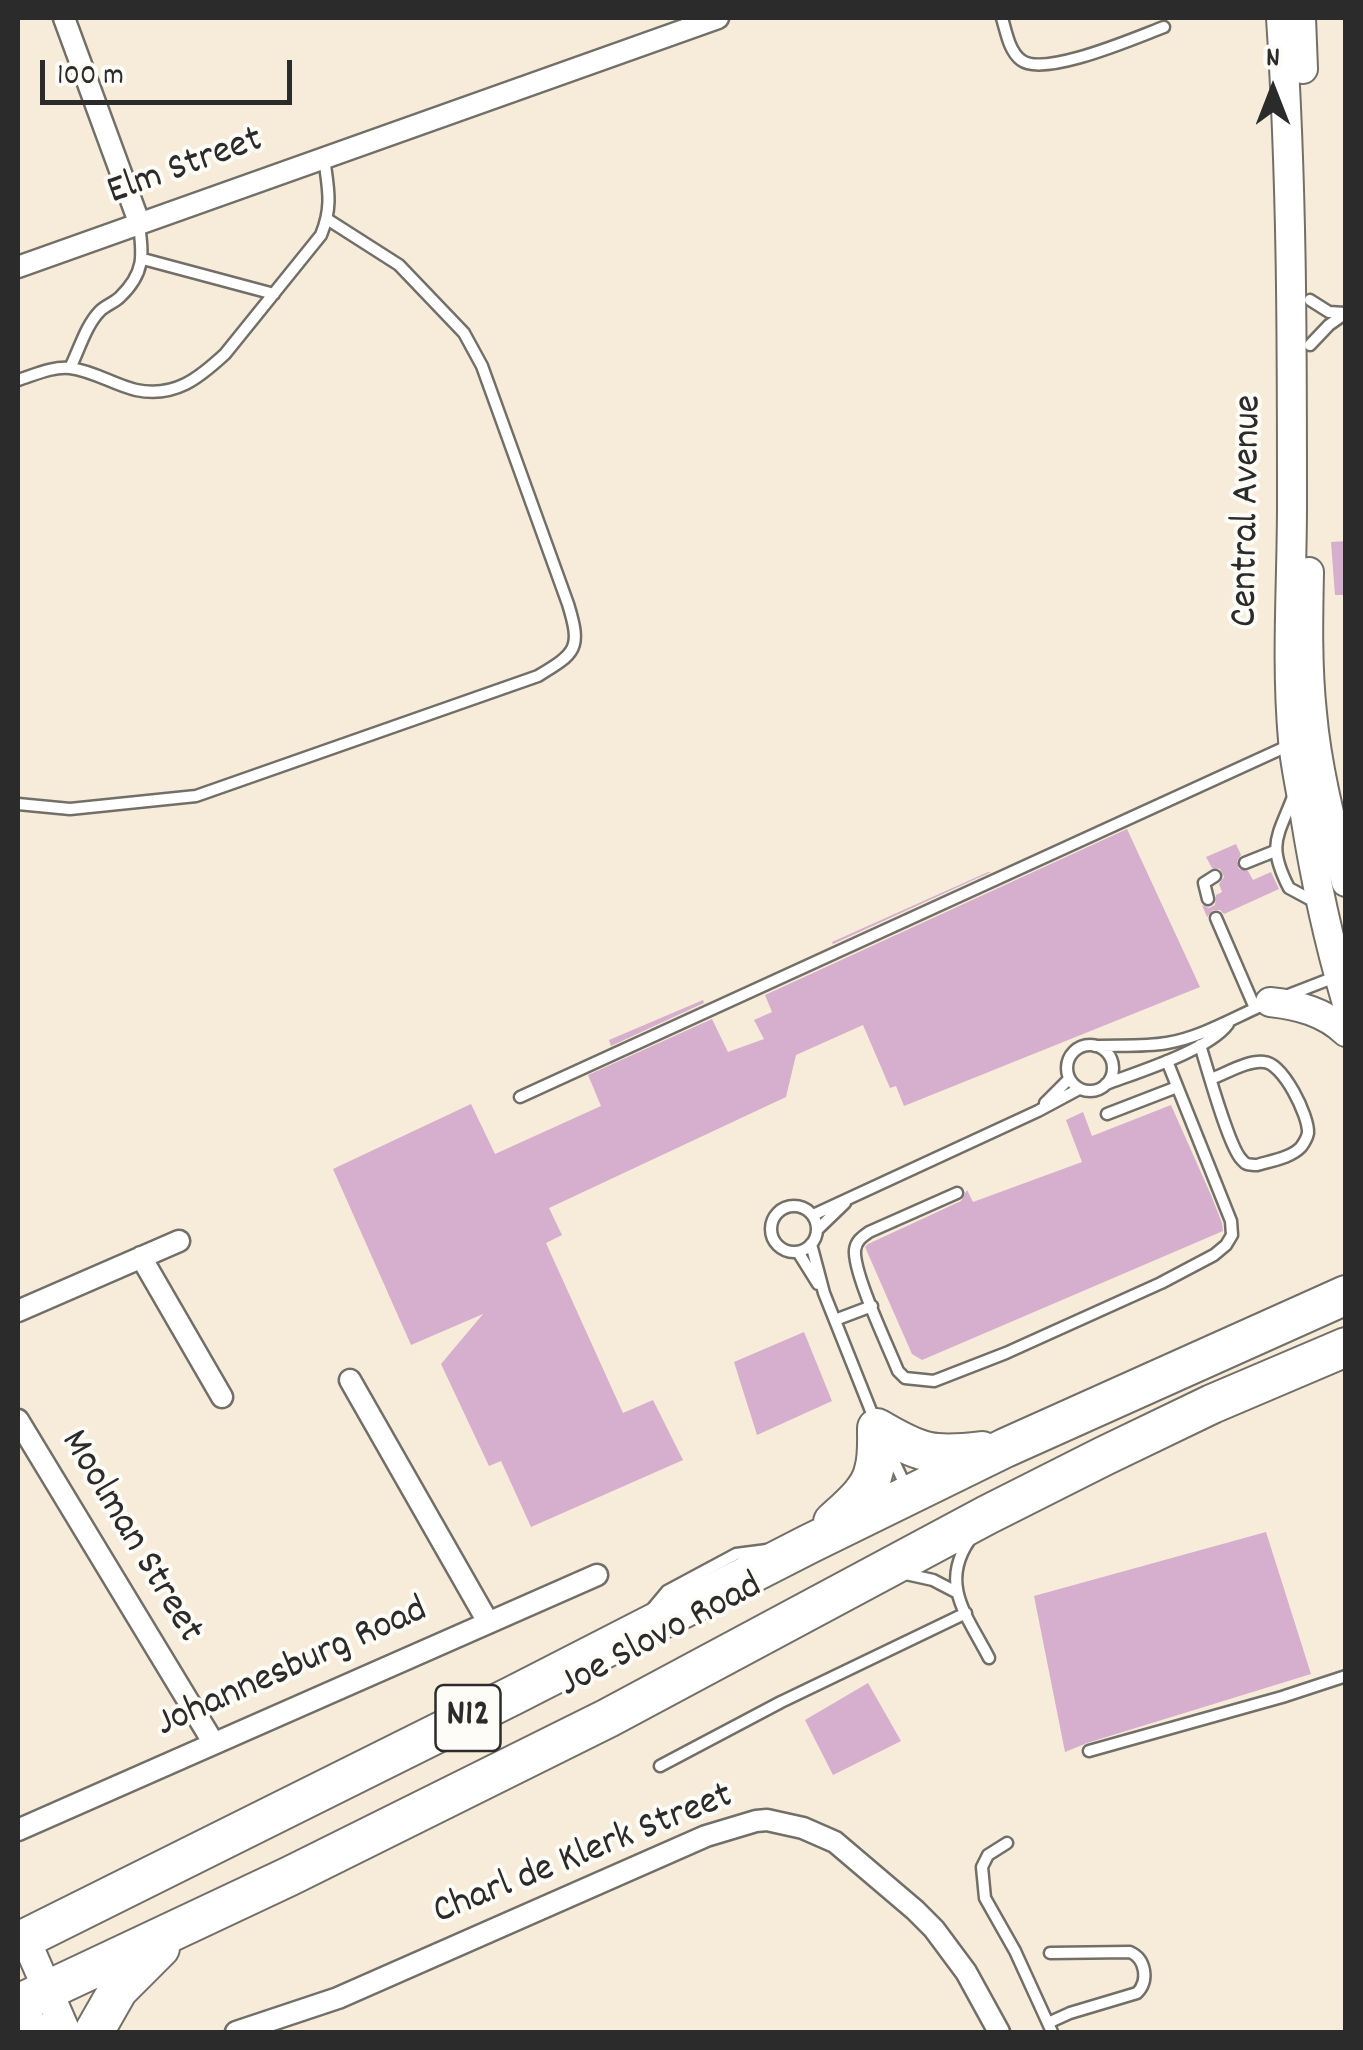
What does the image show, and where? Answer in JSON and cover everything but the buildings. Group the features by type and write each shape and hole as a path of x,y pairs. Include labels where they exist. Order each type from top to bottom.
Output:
{"highway":[{"path":"1281,1325 1346,1275"},
{"name":"Joe Slovo Road","path":"20,1935 1005,1448 1346,1295"},
{"name":"Joe Slovo Road","path":"33,1997 290,1876 590,1727 986,1515 1212,1404 1334,1355"},
{"path":"805,1546 853,1503 872,1478 878,1428 905,1445 932,1454 1005,1448"},
{"path":"910,1494 940,1512 986,1515"},
{"path":"94,2032 118,1990 189,1924"},
{"path":"18,2028 36,2032"}],"street":[{"path":"64,18 139,222"},
{"name":"Elm Street","path":"18,267 718,18"},
{"name":"Central Avenue","path":"1281,18 1288,130 1292,347 1288,642 1293,744 1321,905 1343,983"},
{"name":"Central Avenue","path":"1300,18 1310,300 1309,664 1316,742 1346,882"},
{"path":"1262,1005 1291,1004 1316,1012 1346,1032"},
{"path":"18,1311 178,1241"},
{"path":"141,1258 222,1397"},
{"path":"350,1380 488,1622"},
{"name":"Moolman Street","path":"18,1420 213,1742"},
{"name":"Johannesburg Road","path":"18,1830 596,1575"},
{"name":"Charl de Klerk Street","path":"236,2032 338,1998 706,1836 767,1820 804,1828 836,1842 915,1910 966,1972 999,2032"},
{"path":"20,1935 33,1997 66,2032"}],"lane":[{"path":"1002,18 1015,53 1032,65 1090,54 1164,27"},
{"path":"18,380 70,368 136,390 164,392 178,389 212,366 321,235 330,202 324,157"},
{"path":"18,804 70,809 196,796 538,676 567,658 575,639 568,604 482,366 464,332 399,265 328,219"},
{"path":"70,368 95,318 133,282 143,259 139,222"},
{"path":"143,259 274,294"},
{"path":"520,1097 1293,744"},
{"path":"1299,782 1275,851 1289,888 1321,905"},
{"path":"1333,831 1346,864"},
{"path":"1245,863 1275,851"},
{"path":"1208,898 1204,883 1215,876"},
{"path":"1216,918 1262,1005"},
{"path":"1079,1089 1069,1079 1067,1065 1073,1052 1086,1046 1166,1043 1228,1024 1262,1005 1343,983"},
{"path":"812,1215 1079,1089 1094,1091 1166,1061 1221,1033 1228,1024"},
{"path":"1200,1045 1229,1135 1242,1160 1256,1165 1295,1152 1303,1145 1308,1129 1280,1069 1261,1061 1211,1078"},
{"path":"1095,1046 1112,1062 1113,1070 1106,1084"},
{"path":"956,1193 858,1240 855,1253 872,1306 898,1371 905,1378 934,1381 1006,1353 1161,1283 1214,1256 1226,1245 1232,1235 1232,1221 1166,1061"},
{"path":"1038,1111 1069,1079"},
{"path":"1107,1114 1177,1087"},
{"path":"817,1230 807,1210 791,1206 778,1212 771,1232 784,1249 798,1252 811,1244 817,1230 850,1199"},
{"path":"811,1244 824,1293 878,1428 910,1494"},
{"path":"798,1252 824,1293"},
{"path":"835,1320 872,1306"},
{"path":"986,1515 958,1560 956,1592 988,1658"},
{"path":"878,1574 922,1576 956,1592"},
{"path":"660,1766 781,1702 966,1613"},
{"path":"1089,1751 1346,1676"},
{"path":"1007,1844 988,1854 982,1867 985,1898 1015,1951 1050,2028 1070,2013 1138,1994 1143,1987 1145,1976 1139,1956 1130,1952 1050,1953"}]}
